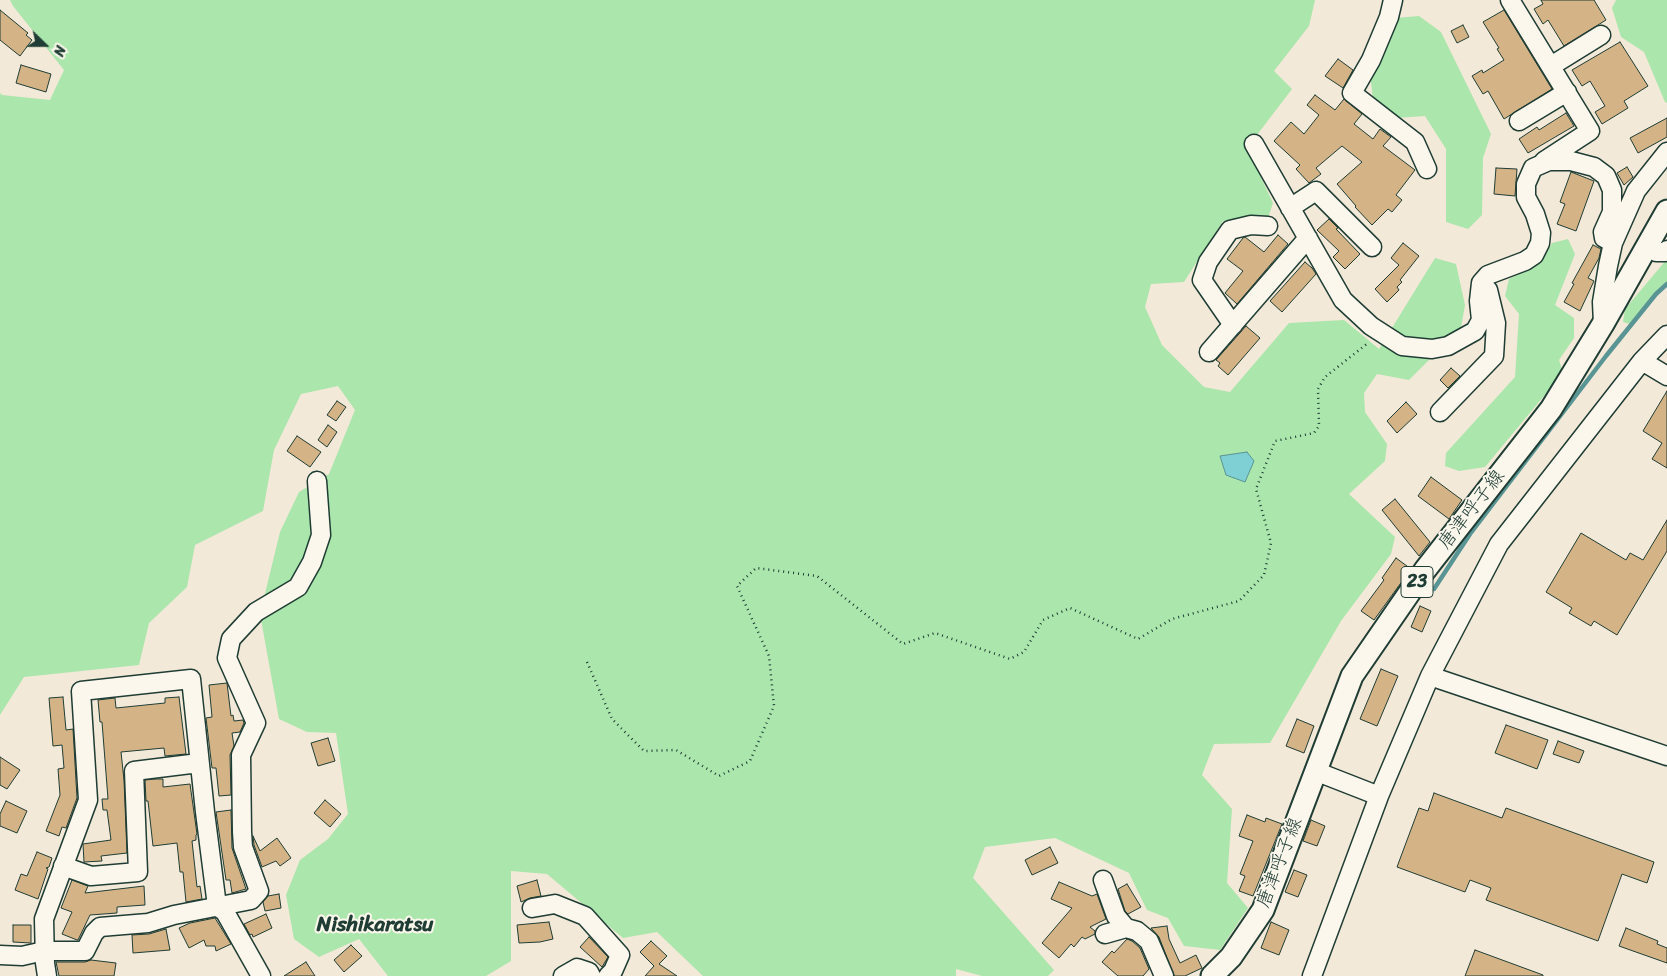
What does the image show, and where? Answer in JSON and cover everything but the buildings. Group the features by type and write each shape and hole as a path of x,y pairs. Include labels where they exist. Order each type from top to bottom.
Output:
{"main road":[{"name":"唐津呼子線","path":"1212,976 1231,957 1263,910 1352,676 1425,570 1551,409 1603,324 1657,248 1667,211"}],"street":[{"path":"1393,0 1389,16 1371,60 1352,93 1415,142 1427,169"},
{"path":"1254,144 1344,300 1372,326 1402,346 1432,349 1448,346 1475,331 1481,320 1478,301 1481,283 1488,275 1525,262 1534,255 1540,243 1541,233 1526,198 1526,184 1533,168 1590,131 1510,0"},
{"path":"1551,66 1601,35"},
{"path":"1518,121 1567,92"},
{"path":"1603,324 1602,302 1613,242 1636,191 1667,152"},
{"path":"1533,168 1549,161 1571,161 1594,167 1606,176 1612,190 1612,212 1602,232 1604,238 1613,242"},
{"path":"1290,208 1316,191 1372,247"},
{"path":"1233,325 1202,280 1208,262 1230,230 1251,225 1268,226"},
{"path":"1209,352 1308,238"},
{"path":"1440,412 1494,356 1496,323 1488,290 1481,283"},
{"path":"1312,976 1380,796 1430,676 1499,544 1642,361 1667,335"},
{"path":"1642,361 1667,376"},
{"path":"0,955 22,956 44,951 85,951 94,933 100,927 148,923 174,915 251,900 259,891 243,847 242,832 241,756 256,723 227,658 231,638 256,612 298,587 312,562 320,535 316,481"},
{"path":"1430,676 1667,756"},
{"path":"47,976 44,951 44,919 88,800 81,690 191,679 199,763 217,906 225,912 261,976"},
{"path":"63,866 92,876 138,872 134,770 199,763"},
{"path":"1315,771 1380,796"},
{"path":"1103,880 1116,916 1126,928"},
{"path":"532,908 555,904 585,916 620,955 613,971 608,976"},
{"path":"1105,934 1126,928 1137,931 1149,941 1164,976"},
{"path":"563,976 578,968 589,972 591,976"}],"path":[{"path":"587,662 612,719 644,751 676,750 719,776 750,761 774,706 769,656 737,586 756,568 817,576 904,644 935,633 1010,659 1024,652 1043,620 1070,608 1138,639 1172,619 1239,601 1264,575 1271,543 1256,489 1275,442 1314,433 1319,426 1318,389 1324,377 1381,333"}],"green space":[{"path":"10,0 1315,0 1309,26 1274,71 1292,89 1247,148 1273,203 1267,221 1223,221 1184,282 1151,284 1145,307 1162,345 1204,387 1230,392 1289,323 1344,320 1379,349 1435,258 1456,264 1465,305 1461,328 1409,380 1377,374 1364,393 1365,412 1387,444 1385,461 1349,494 1395,537 1391,554 1341,621 1270,743 1214,744 1202,775 1232,809 1227,883 1248,908 1220,950 1184,946 1168,918 1147,910 1129,873 1055,838 985,847 973,878 1054,970 1048,976 982,976 956,969 956,976 703,976 657,932 623,938 547,874 511,871 511,961 486,976 388,976 359,939 319,957 294,939 286,895 300,860 328,839 348,814 336,733 307,732 279,719 260,614 280,532 299,492 329,474 355,410 338,386 301,394 274,450 263,511 195,545 187,587 149,623 139,665 24,677 0,715 0,93 2,95 50,100 64,70"},
{"path":"1616,0 1667,0 1667,103 1644,52 1621,37 1612,8"},
{"path":"1419,16 1441,32 1491,134 1483,158 1482,215 1468,229 1446,222 1446,149 1425,116 1395,118 1373,99 1370,74 1395,18"},
{"path":"1568,239 1575,254 1555,305 1574,318 1574,338 1559,360 1563,373 1485,467 1459,471 1445,466 1446,453 1515,377 1519,314 1505,296 1509,279 1541,263 1552,243"},
{"path":"1667,259 1667,282 1630,324 1623,322 1625,309"}],"water":[{"path":"1247,452 1254,461 1245,482 1226,475 1220,456"}],"waterway":[{"path":"1434,589 1470,534 1606,356 1656,294 1667,284"}],"district":[{"name":"Nishikaratsu","path":"375,926"}]}
